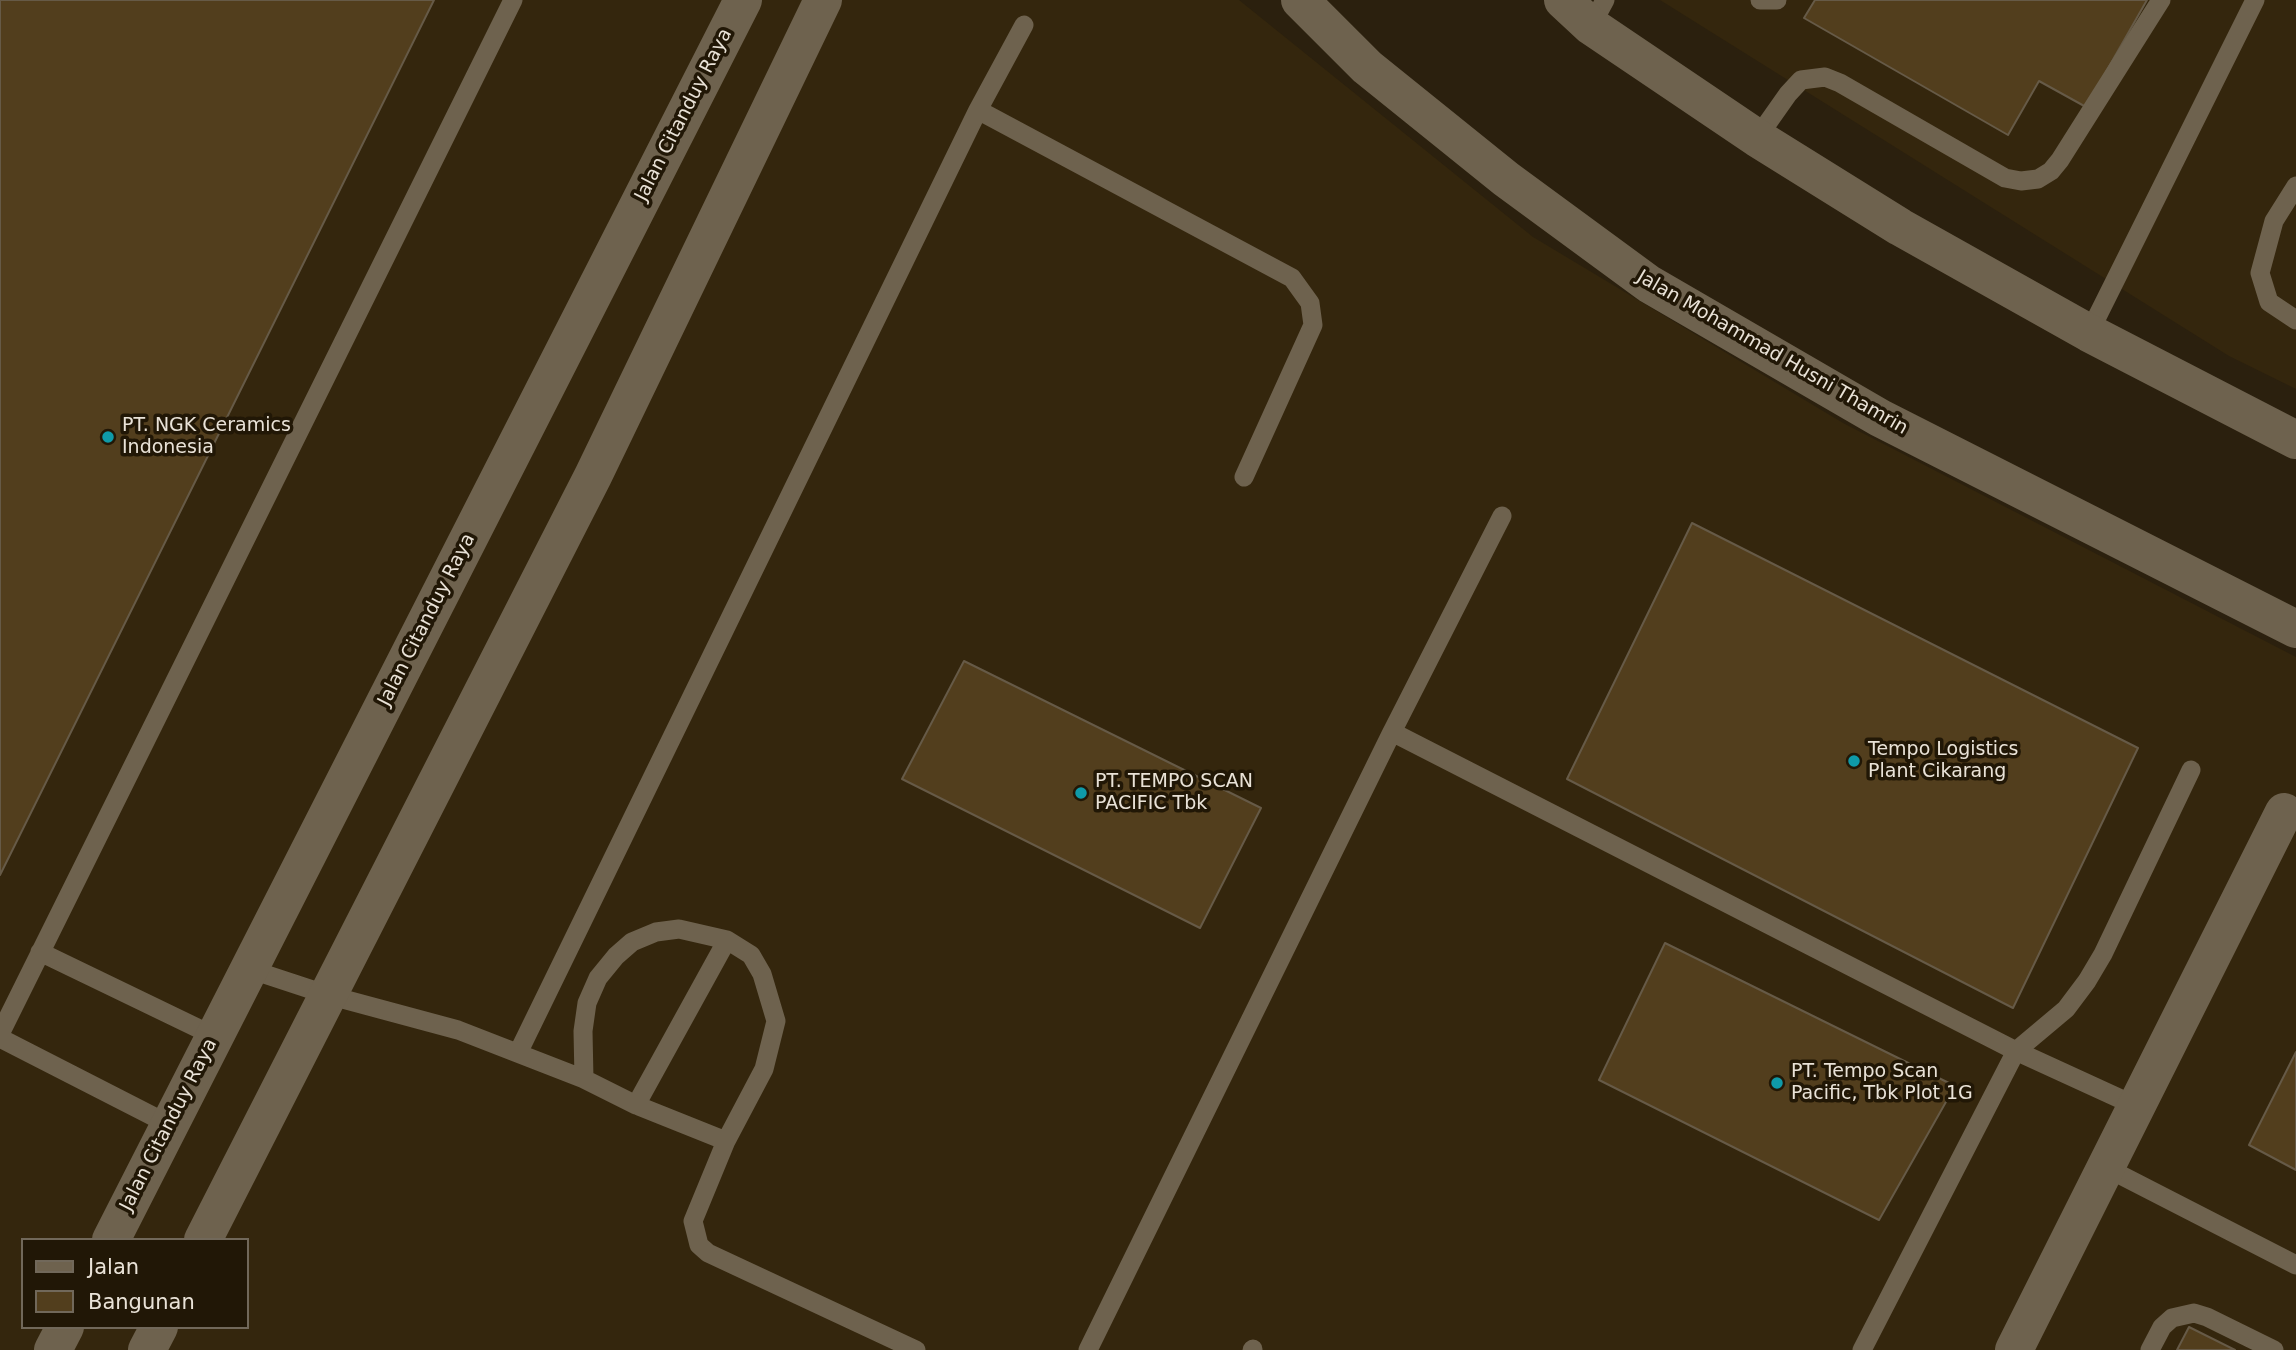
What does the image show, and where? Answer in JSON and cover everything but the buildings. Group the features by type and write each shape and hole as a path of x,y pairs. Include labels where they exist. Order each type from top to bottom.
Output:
{"street":[{"name":"Jalan Citanduy Raya","path":"112,1238 743,0"},
{"path":"204,1238 593,476 823,0"},
{"name":"Jalan Mohammad Husni Thamrin","path":"1300,0 1367,67 1506,179 1649,284 1880,418 2296,629"},
{"path":"1563,0 1598,13 1757,138 1900,227 2090,333 2296,440"},
{"path":"2014,1350 2284,812"},
{"path":"53,1350 64,1329"},
{"path":"147,1350 158,1329"}],"lane":[{"path":"170,1125 0,1036 513,0"},
{"path":"1760,0 1777,0"},
{"path":"1757,138 1801,80 1825,77 1840,83 2005,178 2021,181 2038,179 2051,171 2060,160 2161,0"},
{"path":"2090,333 2255,0"},
{"path":"518,1053 978,110 1024,24"},
{"path":"978,110 1292,278 1310,303 1313,325 1244,477"},
{"path":"2296,186 2274,221 2260,273 2269,303 2296,320"},
{"path":"1088,1350 1392,732 1502,516"},
{"path":"1392,732 2016,1051 2136,1106"},
{"path":"1862,1350 2016,1051 2066,1009 2103,954 2191,770"},
{"path":"584,1079 583,1031 587,1003 598,978 632,942 656,932 679,929 727,940 751,954 762,974 776,1021 764,1069 726,1141 693,1221 699,1245 708,1253 916,1350"},
{"path":"636,1105 727,940"},
{"path":"40,952 214,1036"},
{"path":"249,969 328,995 458,1030 584,1079 636,1105 726,1141"},
{"path":"2105,1167 2296,1265"},
{"path":"2150,1350 2162,1327 2172,1318 2194,1313 2274,1350"}],"shaded area":[{"path":"0,0 1239,0 1533,237 1843,423 2296,657 2296,1350 0,1350"},
{"path":"1660,0 2296,0 2296,389 2229,356"}],"place":[{"name":"PT. NGK Ceramics Indonesia","path":"108,437"},
{"name":"Tempo Logistics Plant Cikarang","path":"1854,761"},
{"name":"PT. TEMPO SCAN PACIFIC Tbk","path":"1081,793"},
{"name":"PT. Tempo Scan Pacific, Tbk Plot 1G","path":"1777,1083"}]}
